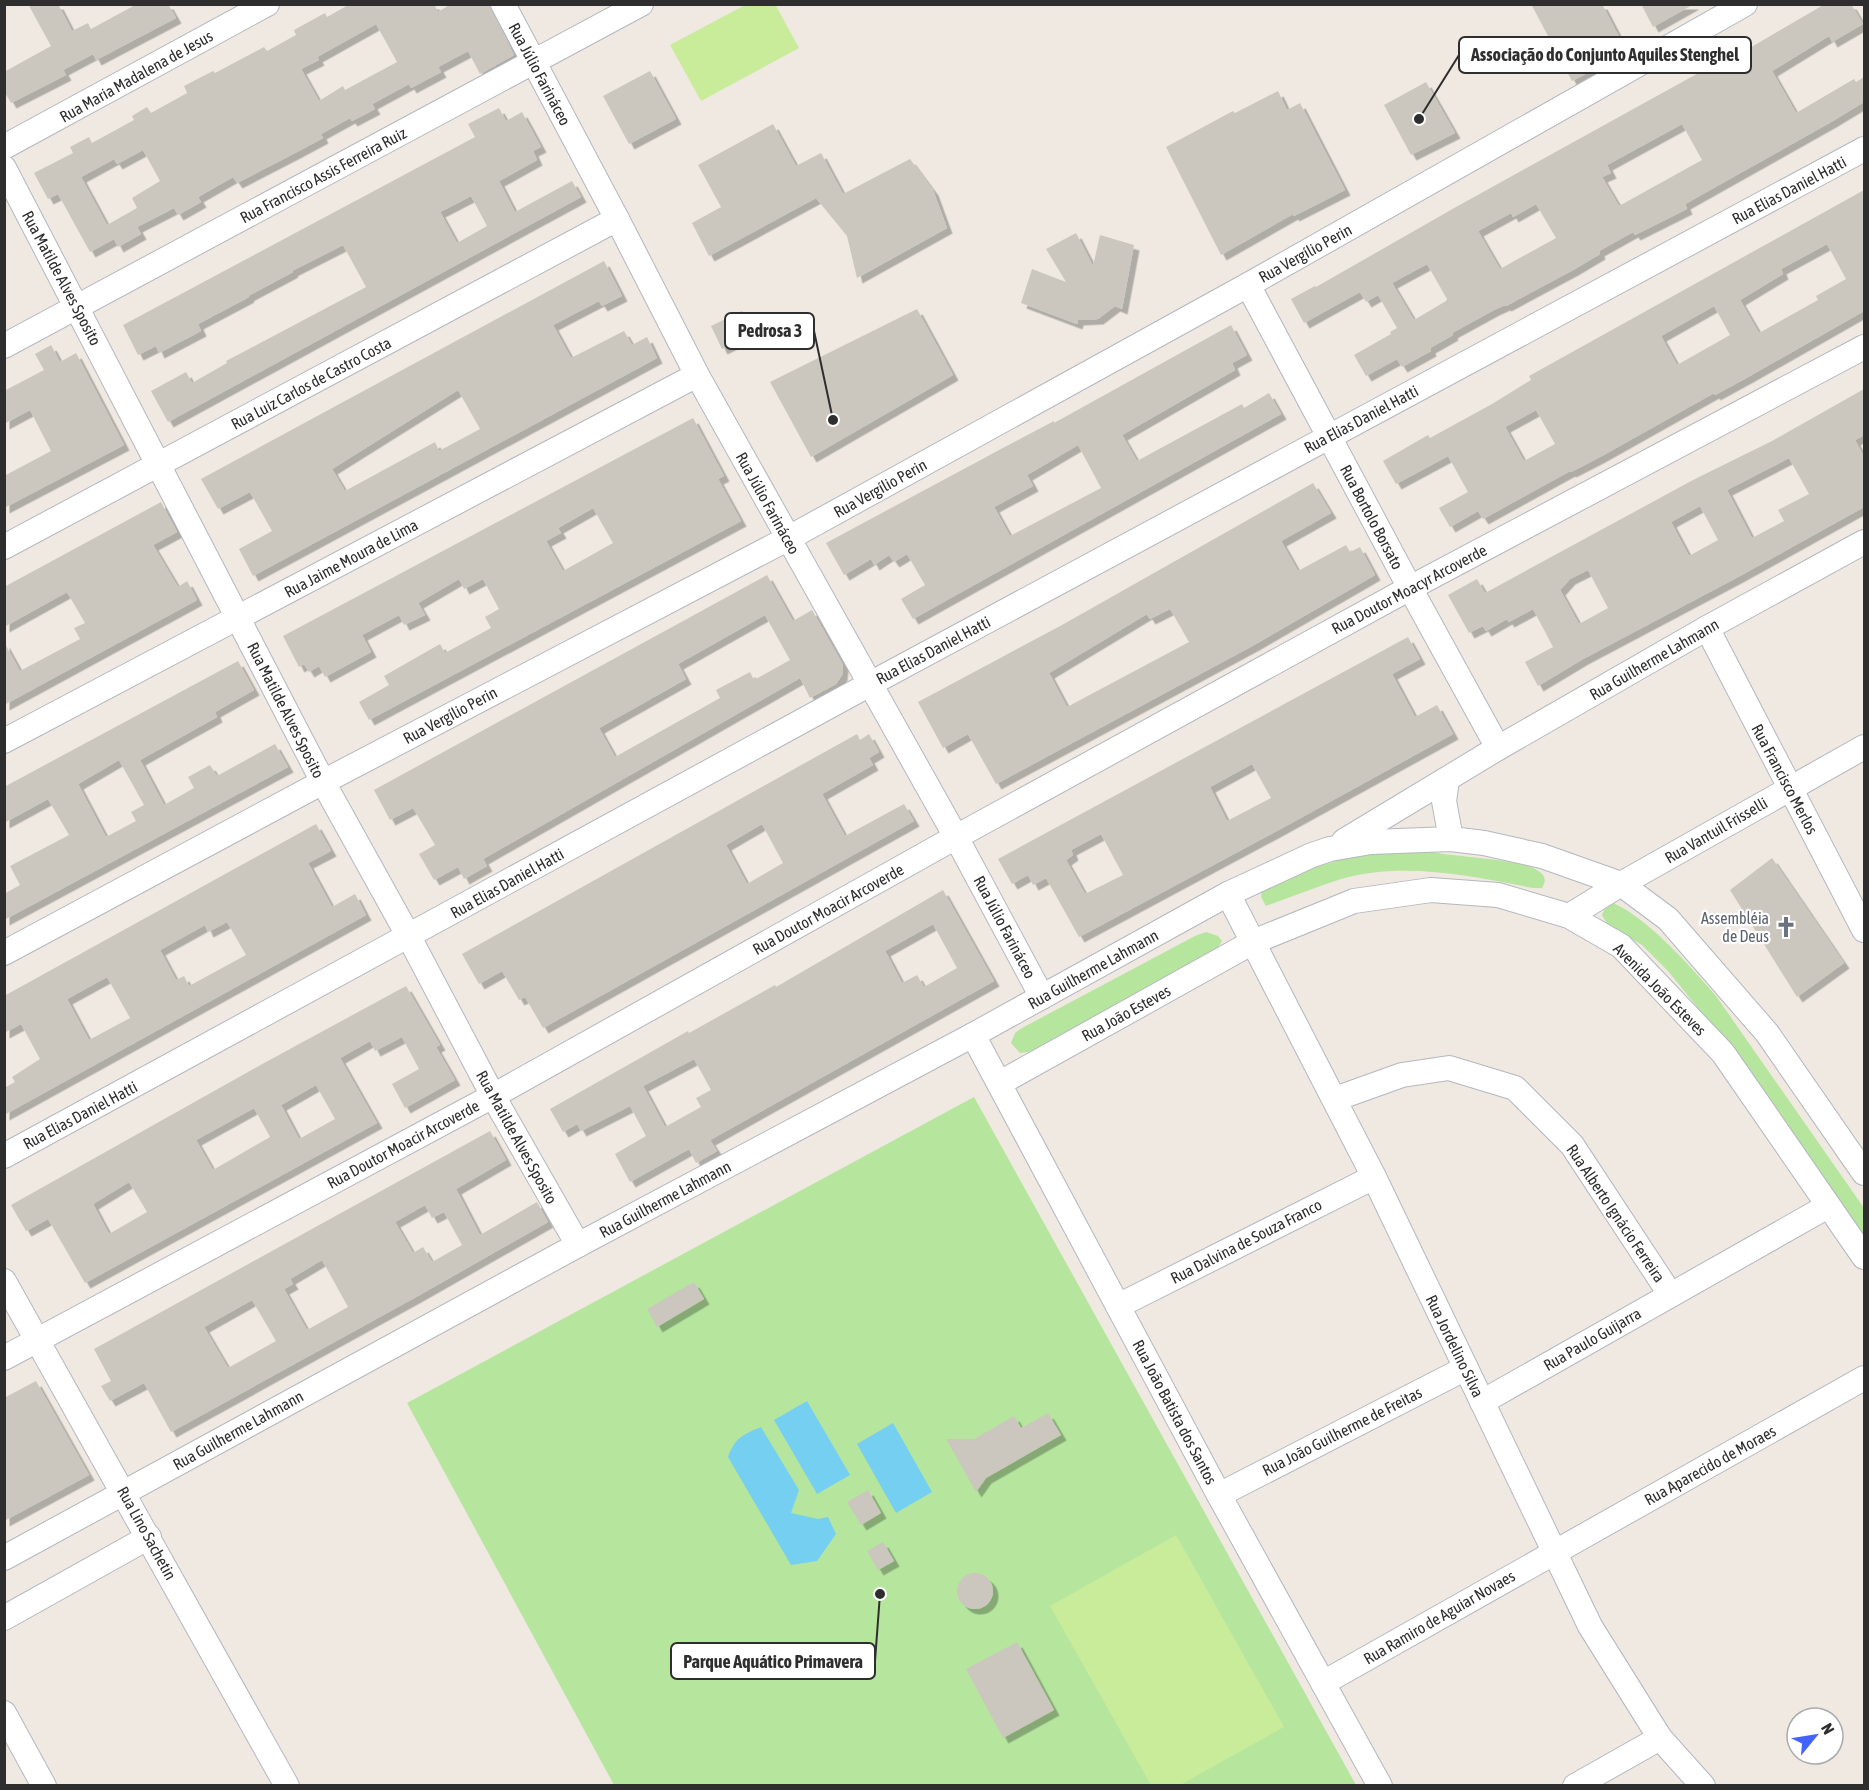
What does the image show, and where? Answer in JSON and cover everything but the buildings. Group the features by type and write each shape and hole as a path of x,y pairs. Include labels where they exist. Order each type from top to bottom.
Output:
{"street":[{"name":"Rua Maria Madalena de Jesus","path":"4,147 267,4"},
{"name":"Rua Júlio Farináceo","path":"503,4 697,375 956,837 1042,997"},
{"name":"Rua Francisco Assis Ferreira Ruiz","path":"4,346 641,4"},
{"name":"Rua Vergílio Perin","path":"4,953 323,782 788,540 1248,285 1745,4"},
{"name":"Rua Elias Daniel Hatti","path":"4,1156 870,684 1864,149"},
{"name":"Rua Matilde Alves Sposito","path":"4,168 323,782 409,937 493,1096 578,1245"},
{"name":"Rua Luiz Carlos de Castro Costa","path":"4,547 617,219"},
{"name":"Rua Bortolo Borsato","path":"1248,285 1498,748"},
{"name":"Rua Doutor Moacyr Arcoverde","path":"956,837 1410,588 1864,347"},
{"name":"Rua Jaime Moura de Lima","path":"4,741 697,375"},
{"name":"Rua Guilherme Lahmann","path":"1330,849 1498,748 1707,628 1864,542"},
{"name":"Rua Francisco Merlos","path":"1707,628 1864,930"},
{"name":"Rua Vantuil Frisselli","path":"1569,916 1621,884 1864,747"},
{"path":"1447,780 1444,801 1451,839 1485,843 1542,855 1621,884 1668,919 1767,1033 1864,1173"},
{"name":"Rua Doutor Moacir Arcoverde","path":"4,1358 493,1096 956,837"},
{"name":"Rua Guilherme Lahmann","path":"4,1558 578,1245 973,1035 1228,894 1330,849 1371,842 1451,839"},
{"name":"Avenida João Esteves","path":"1253,942 1354,901 1431,890 1498,895 1569,916 1621,946 1722,1053 1864,1257"},
{"name":"Rua Jordelino Silva","path":"1228,894 1374,1177 1590,1626 1660,1738 1703,1785"},
{"name":"Rua João Esteves","path":"1000,1083 1253,942"},
{"name":"Rua João Batista dos Santos","path":"973,1035 1219,1495 1380,1785"},
{"name":"Rua Alberto Ignácio Ferreira","path":"1335,1099 1402,1075 1449,1068 1515,1088 1572,1145 1670,1294"},
{"name":"Rua Dalvina de Souza Franco","path":"1118,1306 1374,1177"},
{"name":"Rua Paulo Guijarra","path":"1482,1402 1828,1206"},
{"name":"Rua Lino Sachetin","path":"4,1281 287,1785"},
{"name":"Rua João Guilherme de Freitas","path":"1219,1495 1466,1368"},
{"name":"Rua Aparecido de Moraes","path":"1555,1552 1864,1378"},
{"path":"4,1618 149,1537"},
{"name":"Rua Ramiro de Aguiar Novaes","path":"1323,1683 1555,1552"},
{"path":"4,1713 44,1785"},
{"path":"1575,1785 1660,1738"}],"green space":[{"path":"775,4 799,48 701,101 670,45 745,5"},
{"path":"1431,852 1528,866 1542,874 1544,883 1542,888 1533,888 1437,872 1389,871 1341,879 1266,906 1261,897 1262,890 1275,883 1335,861 1366,855"},
{"path":"1613,903 1654,931 1716,996 1864,1208 1864,1241 1716,1030 1668,971 1642,945 1607,924 1602,915 1605,908"},
{"path":"1206,932 1218,936 1222,941 1217,949 1035,1051 1020,1053 1011,1043 1015,1033 1022,1028"},
{"path":"974,1097 1356,1785 614,1785 407,1403"},
{"path":"1176,1535 1284,1727 1180,1785 1151,1785 1050,1606"}],"water":[{"path":"807,1401 850,1475 817,1494 774,1420"},
{"path":"893,1423 932,1492 896,1513 857,1444"},
{"path":"761,1427 799,1490 791,1513 818,1519 828,1517 836,1534 817,1561 791,1565 728,1457 733,1445 740,1438"}],"place":[{"name":"Associação do Conjunto Aquiles Stenghel","path":"1419,119"},
{"name":"Pedrosa 3","path":"833,420"},
{"name":"Assembléia de Deus","path":"1786,927"},
{"name":"Parque Aquático Primavera","path":"880,1594"}]}
